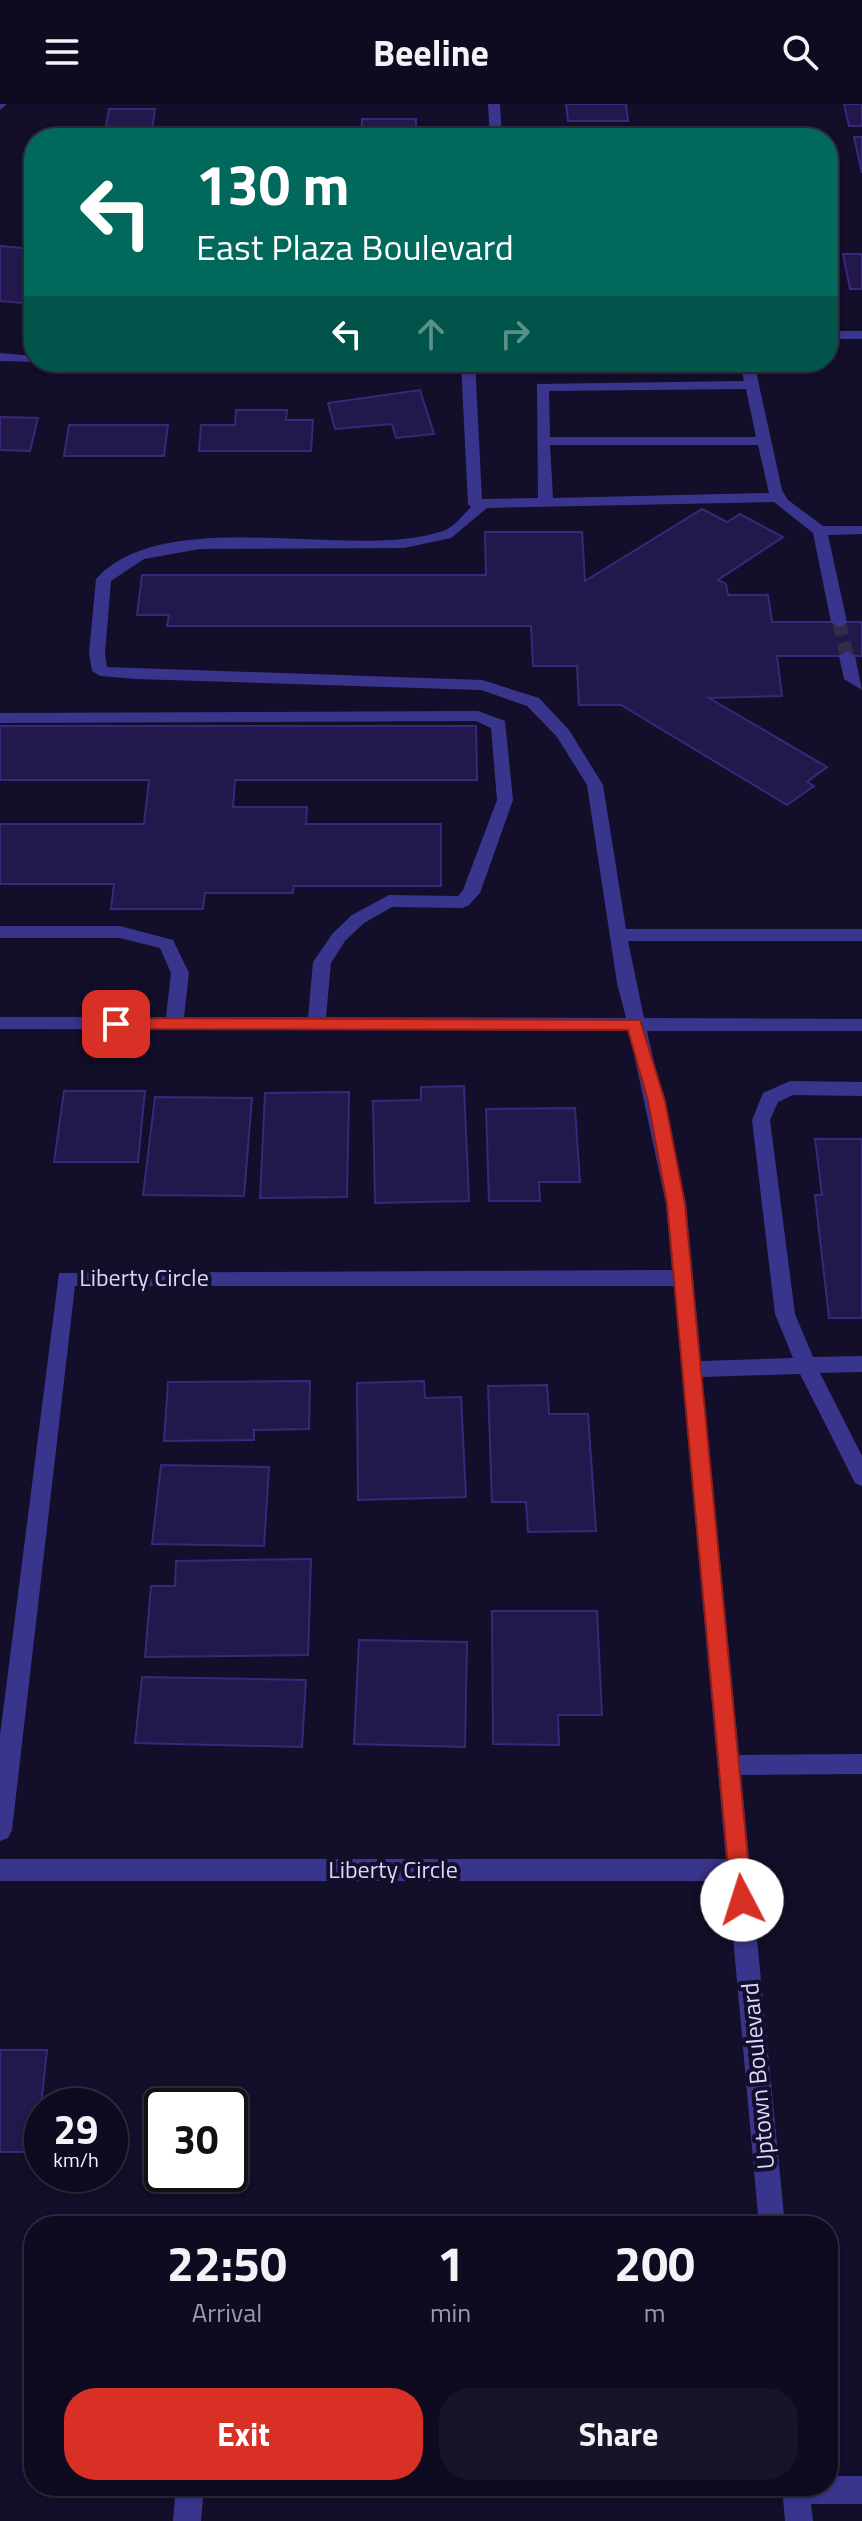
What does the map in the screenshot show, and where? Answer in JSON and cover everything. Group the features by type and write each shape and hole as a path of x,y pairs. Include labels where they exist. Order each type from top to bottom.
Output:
{"street":[{"path":"494,104 495,128"},
{"path":"838,335 862,335"},
{"path":"0,357 24,359"},
{"path":"468,372 475,504 779,497"},
{"path":"749,372 779,497 799,518 820,531 862,530"},
{"path":"546,503 542,387 752,385"},
{"path":"543,441 764,441"},
{"name":"Uptown Boulevard","path":"483,504 451,534 404,543 200,544 139,555 104,579 97,653 100,671 482,685 533,702 563,734 595,785 634,1024 656,1101 673,1189 771,2216"},
{"path":"820,531 839,622"},
{"path":"847,656 852,679 862,685"},
{"path":"0,718 478,716 499,725 505,800 471,893 462,902 389,901 358,919 339,937 322,962 316,1024"},
{"path":"0,932 120,932 167,944 180,973 174,1024"},
{"path":"618,935 862,935"},
{"path":"0,1023 862,1025"},
{"path":"862,1089 790,1088 770,1098 761,1120 785,1314 806,1365 862,1477"},
{"name":"Liberty Circle","path":"0,1830 66,1278 683,1278"},
{"path":"692,1369 862,1364"},
{"path":"729,1765 862,1764"},
{"name":"Liberty Circle","path":"0,1870 739,1870"},
{"path":"838,2489 862,2490"},
{"path":"187,2521 189,2496"},
{"path":"797,2496 799,2521"}],"building":[{"path":"566,104 626,104 628,121 568,121"},
{"path":"844,104 862,104 862,126 849,126"},
{"path":"109,109 155,109 152,128 106,128"},
{"path":"362,119 416,119 416,128 362,128"},
{"path":"854,137 862,137 862,173"},
{"path":"0,246 24,248 24,303 0,301"},
{"path":"843,254 862,254 862,289 850,289"},
{"path":"420,390 434,434 396,438 392,424 335,429 328,403"},
{"path":"236,410 287,410 286,420 313,420 311,451 199,451 201,425 235,425"},
{"path":"0,417 38,418 30,451 0,450"},
{"path":"69,425 168,425 164,456 64,456"},
{"path":"702,509 727,522 740,514 783,537 718,580 726,584 728,595 768,595 772,622 862,622 862,656 777,656 782,696 709,698 827,767 807,782 814,786 787,805 621,705 579,705 577,666 533,666 531,626 167,626 169,615 137,615 142,575 486,575 485,532 582,532 585,581"},
{"path":"0,726 476,726 477,780 235,780 233,807 307,807 306,824 441,824 441,886 294,886 293,893 205,893 203,909 111,909 114,884 0,884 0,824 144,824 149,780 0,780"},
{"path":"464,1086 469,1201 375,1203 373,1101 421,1100 421,1087"},
{"path":"64,1091 145,1091 138,1162 54,1162"},
{"path":"349,1092 347,1197 260,1198 265,1093"},
{"path":"155,1097 252,1098 244,1196 143,1195"},
{"path":"575,1108 580,1182 539,1182 540,1201 489,1201 486,1109"},
{"path":"815,1139 862,1139 862,1318 829,1318 815,1195 822,1195"},
{"path":"310,1381 309,1429 254,1430 254,1440 164,1441 168,1382"},
{"path":"424,1381 425,1398 461,1397 466,1497 358,1500 357,1383"},
{"path":"547,1385 549,1414 588,1414 596,1531 528,1532 526,1502 492,1502 488,1386"},
{"path":"161,1465 269,1467 264,1546 152,1544"},
{"path":"311,1559 308,1655 145,1657 151,1586 175,1586 176,1561"},
{"path":"492,1611 597,1611 602,1715 558,1715 559,1745 493,1744"},
{"path":"359,1640 467,1642 465,1747 354,1744"},
{"path":"142,1677 306,1680 302,1747 135,1743"},
{"path":"0,2050 47,2050 43,2088 24,2088 24,2152 0,2152"}],"tunnel":[{"path":"839,622 847,656"}],"route":[{"path":"116,1024 634,1024 656,1101 676,1204 742,1900"}]}
